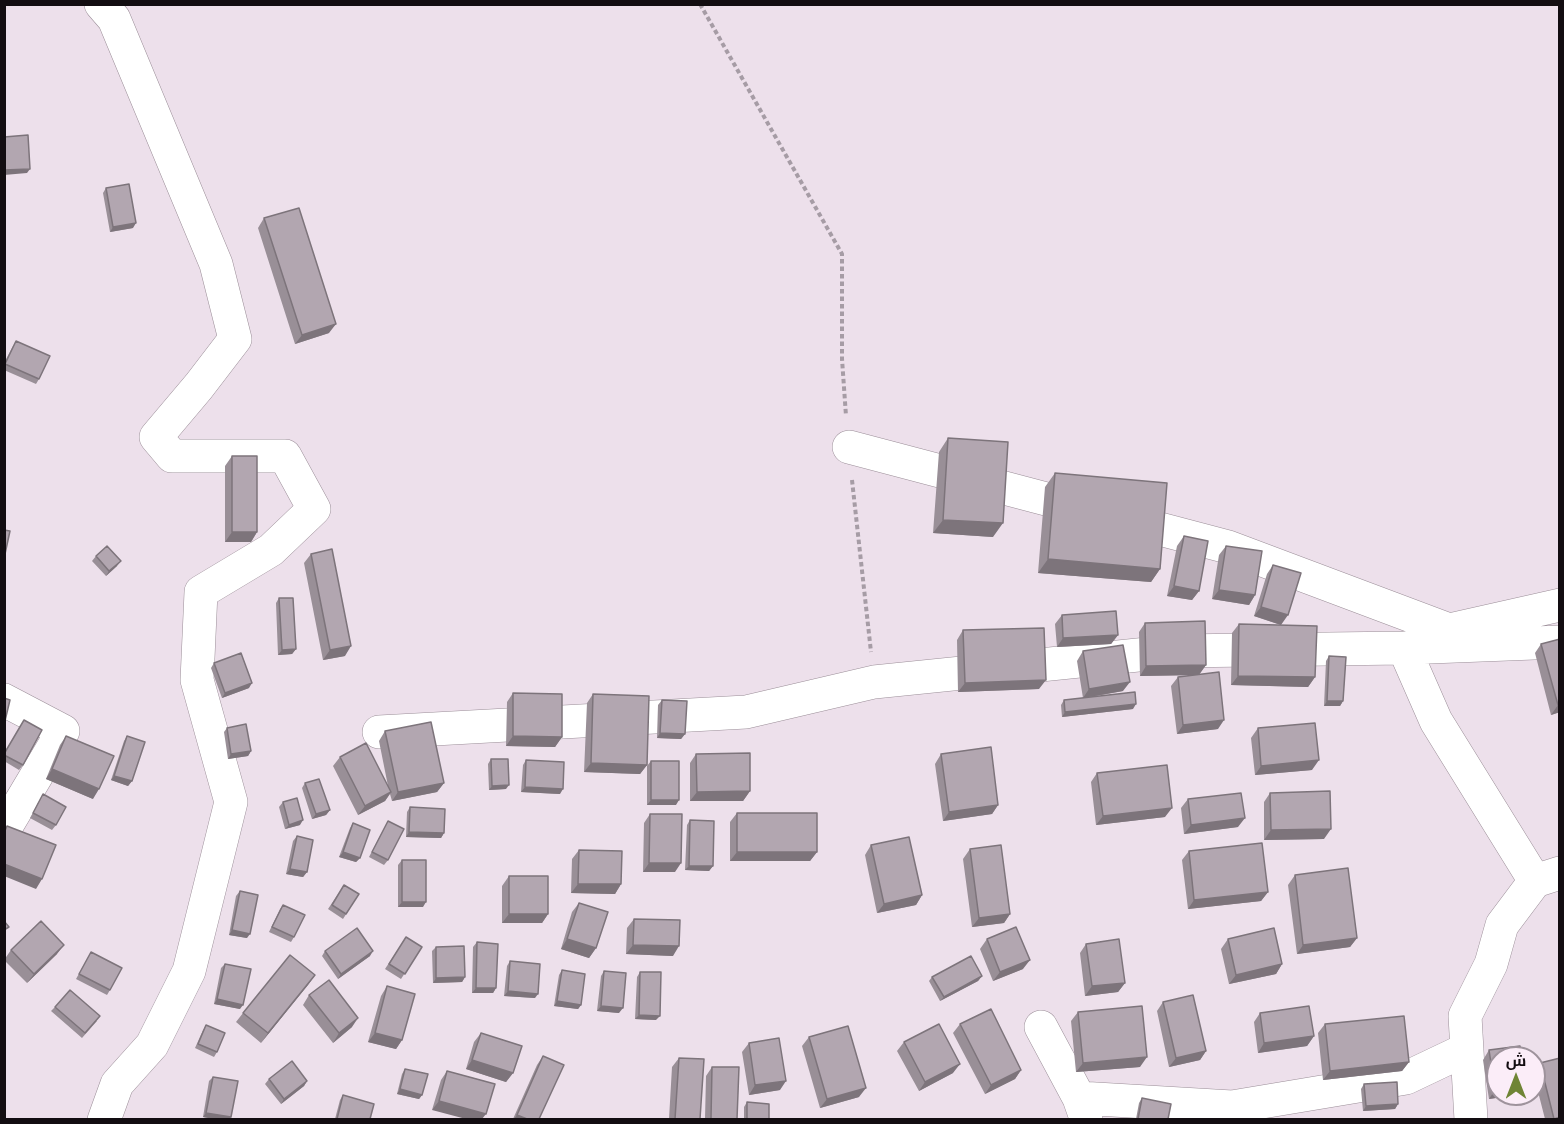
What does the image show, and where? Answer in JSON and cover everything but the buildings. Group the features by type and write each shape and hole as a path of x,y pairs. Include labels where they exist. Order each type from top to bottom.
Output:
{"street":[{"path":"102,4 114,19 216,264 235,339 200,386 156,437 172,456 285,456 314,509 271,550 201,592 197,680 231,802 189,971 152,1045 117,1084 104,1119"},
{"path":"849,447 1228,547 1449,630 1560,604"},
{"path":"379,732 746,712 874,682 1177,651 1404,648 1560,642"},
{"path":"1404,648 1436,721 1547,877 1502,925 1491,964 1465,1016 1472,1119"},
{"path":"4,700 63,731 4,830"},
{"path":"1041,1027 1082,1109 1232,1107 1406,1078 1467,1049"}],"path":[{"path":"700,4 842,254 842,359 874,682"}]}
